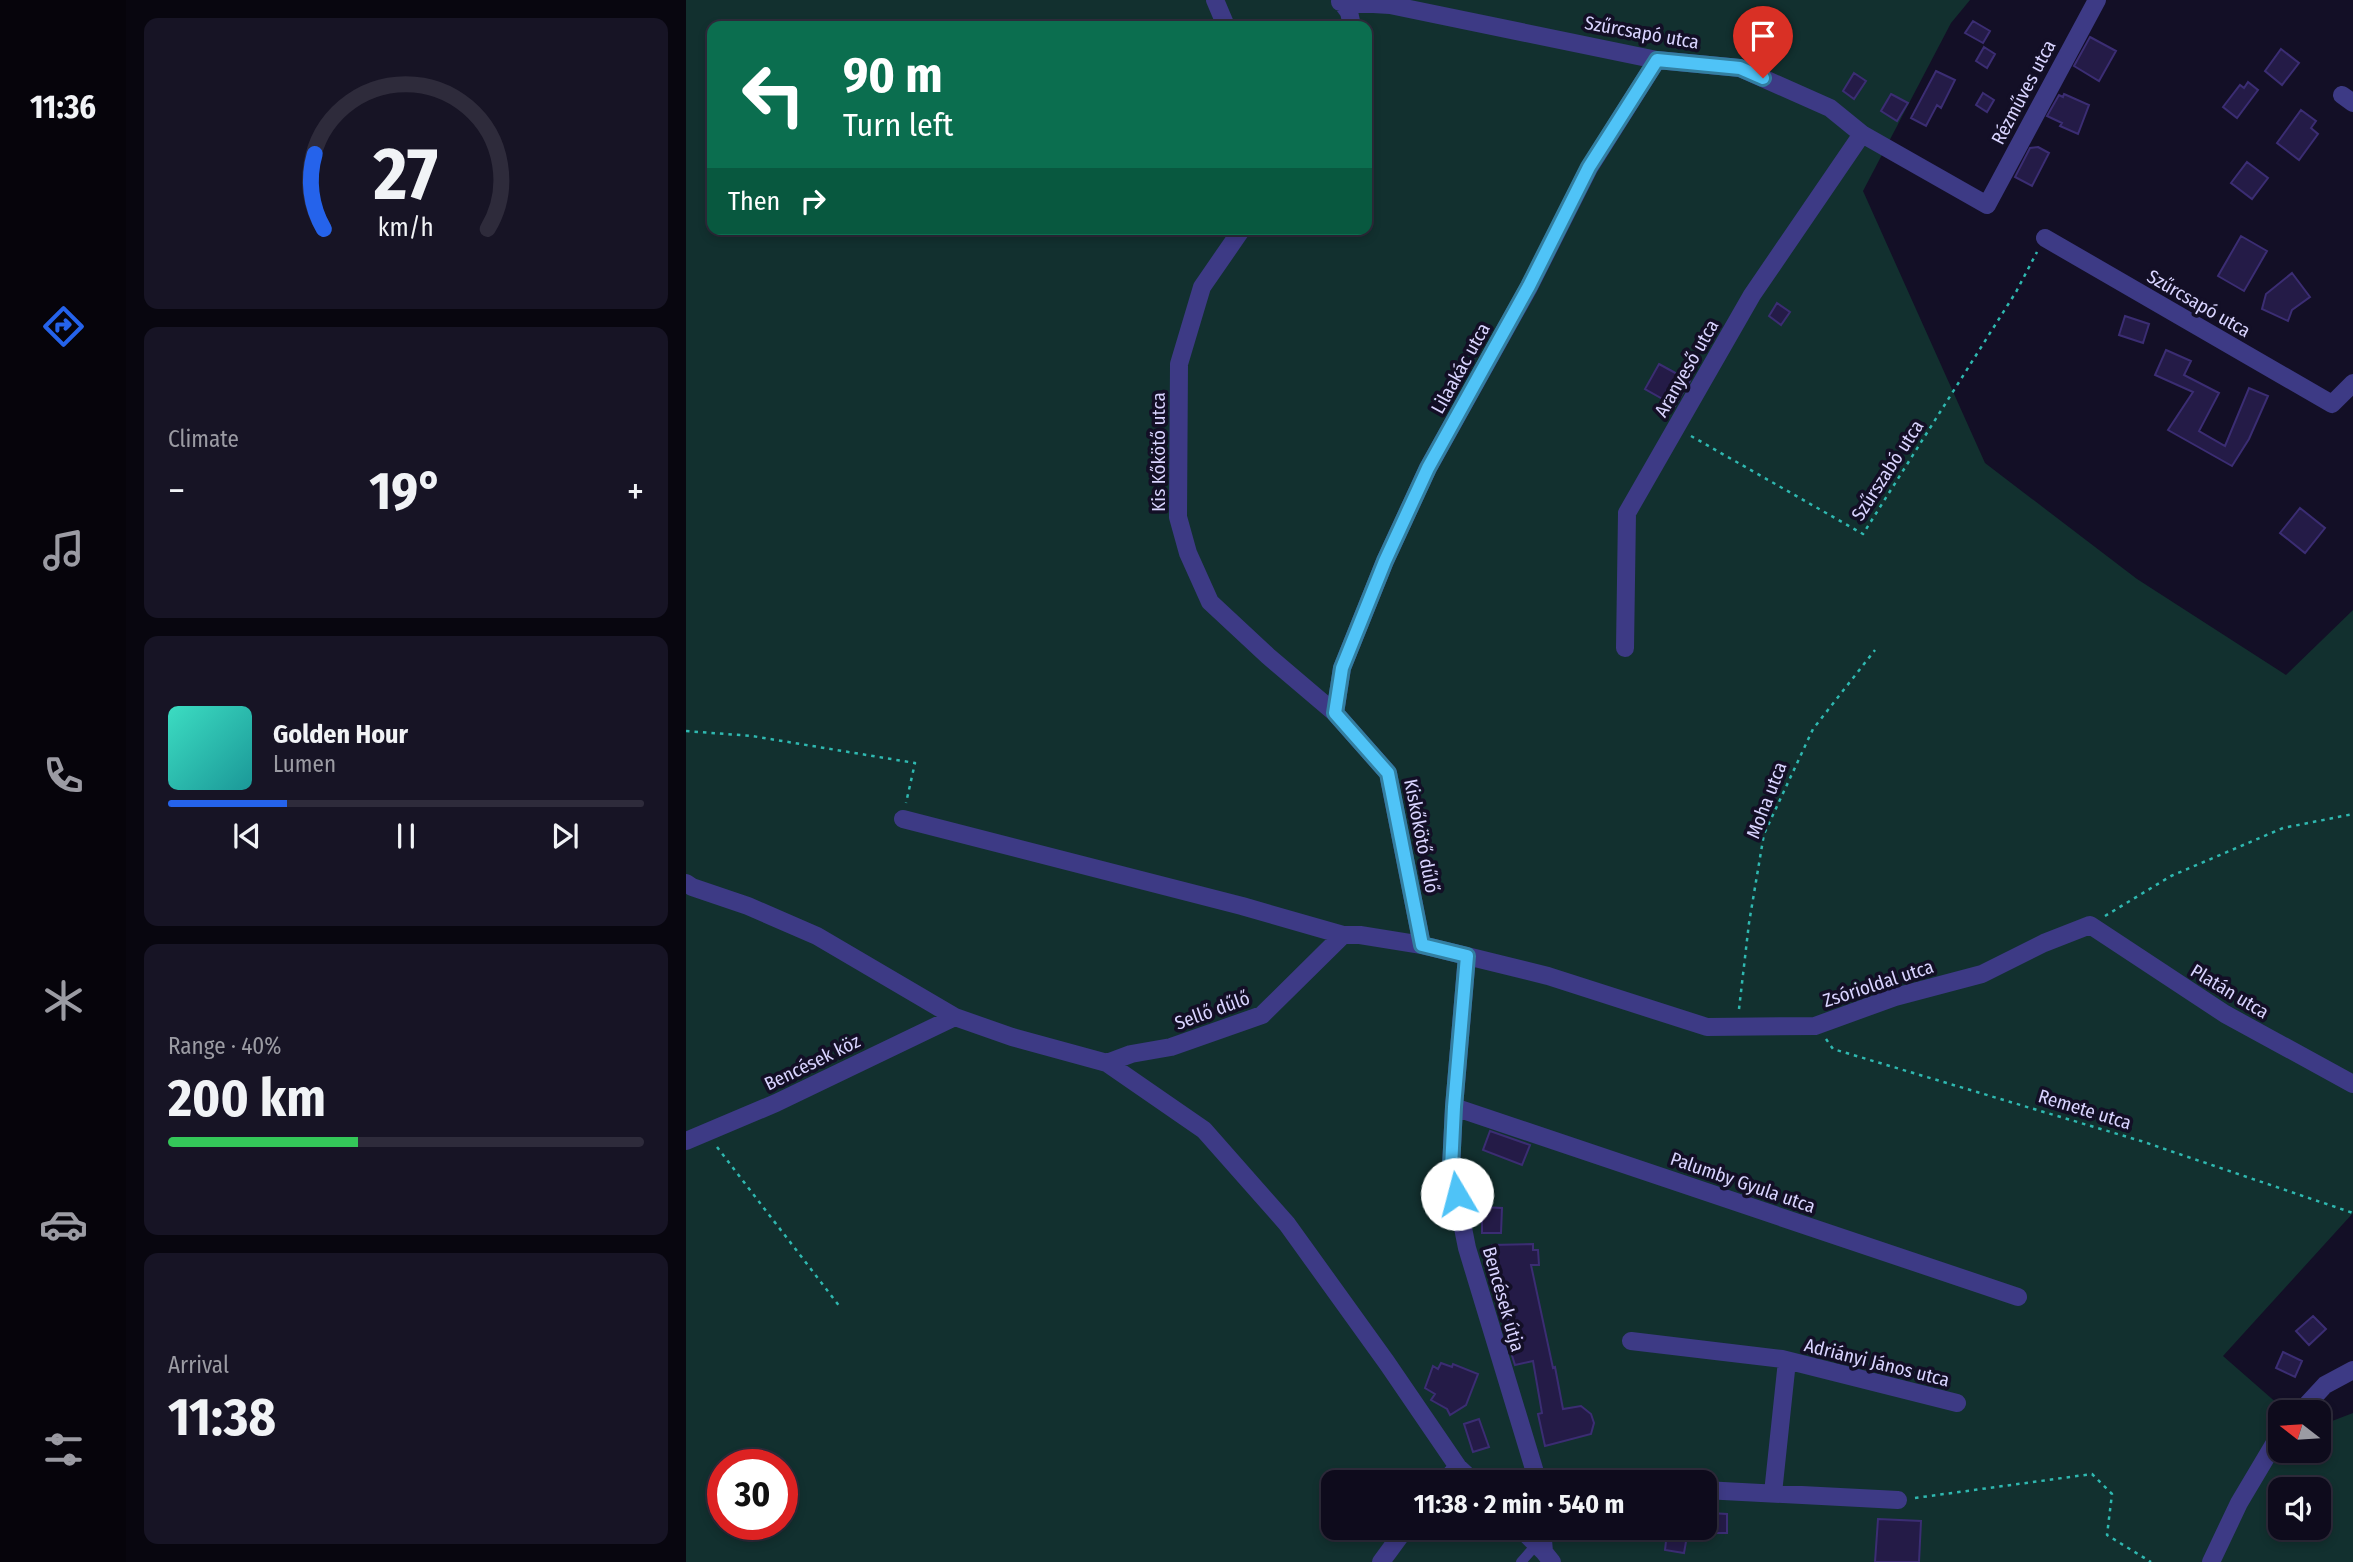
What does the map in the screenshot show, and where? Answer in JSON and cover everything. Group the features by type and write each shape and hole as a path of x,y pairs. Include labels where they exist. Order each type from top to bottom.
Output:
{"street":[{"path":"1214,0 1224,21"},
{"name":"Rézműves utca","path":"1987,205 2097,0"},
{"path":"1340,1 1349,12 1351,21"},
{"name":"Szűrcsapó utca","path":"1340,1 1390,5 1657,60 1740,68 1830,108 1862,134 1987,205"},
{"name":"Lilaakác utca","path":"1335,713 1342,668 1385,561 1428,468 1529,286 1589,167 1657,60"},
{"name":"Aranyeső utca","path":"1625,648 1627,513 1752,295 1862,134"},
{"name":"Kis Kőkötő utca","path":"1237,235 1202,288 1179,364 1178,517 1188,554 1210,602 1335,713"},
{"name":"Szűrcsapó utca","path":"2045,238 2332,404 2353,383"},
{"name":"Kiskőkötő dűlő","path":"1335,713 1388,773 1422,945"},
{"name":"Zsórioldal utca","path":"903,819 1242,906 1343,935 1360,935 1422,945 1548,975 1707,1027 1815,1026 1895,997 1982,974 2044,943 2091,925"},
{"path":"686,883 817,936 955,1017 1012,1037 1107,1063 1204,1130 1287,1224 1461,1470"},
{"name":"Platán utca","path":"2091,925 2225,1014 2353,1084"},
{"name":"Sellő dűlő","path":"1107,1063 1131,1054 1171,1047 1262,1015 1343,935"},
{"name":"Bencések útja","path":"1467,956 1451,1168 1467,1248 1534,1470"},
{"name":"Bencések köz","path":"686,1141 776,1103 955,1017"},
{"name":"Palumby Gyula utca","path":"1454,1107 2018,1297"},
{"name":"Adriányi János utca","path":"1631,1340 1787,1361 1957,1403"},
{"name":"Adriányi János utca","path":"1773,1493 1787,1361"},
{"path":"2311,1400 2325,1385 2348,1372"},
{"path":"2211,1562 2239,1503 2268,1454"},
{"path":"1455,1470 1458,1467"},
{"path":"1717,1491 1898,1500"},
{"path":"1381,1562 1397,1540"}],"lane":[{"path":"1521,1562 1544,1546"}],"path":[{"name":"Szűrszabó utca","path":"1676,427 1863,534 2016,292 2045,238"},
{"name":"Moha utca","path":"1737,1026 1749,923 1765,834 1812,729 1875,650"},
{"path":"686,731 752,736 915,763 903,819"},
{"path":"2091,925 2171,876 2283,828 2353,814"},
{"name":"Remete utca","path":"1815,1026 1833,1049 2141,1141 2353,1213"},
{"path":"706,1133 840,1307"},
{"path":"1898,1500 2092,1474 2112,1494 2107,1535 2151,1562"}],"green space":[{"path":"686,0 1970,0 1951,23 1863,191 1985,463 2137,579 2286,675 2353,610 2353,1213 2223,1356 2273,1400 2268,1400 2268,1463 2331,1463 2331,1421 2353,1413 2353,1562 686,1562"}],"building":[{"path":"1973,21 1990,31 1983,43 1965,33"},
{"path":"2090,37 2116,51 2099,81 2074,66"},
{"path":"1984,47 1995,54 1987,68 1976,61"},
{"path":"2281,49 2299,63 2282,85 2265,71"},
{"path":"1936,71 1955,80 1941,108 1937,105 1926,126 1911,118"},
{"path":"1854,73 1866,81 1854,99 1843,91"},
{"path":"2248,82 2258,90 2237,118 2223,107 2240,85 2244,88"},
{"path":"1983,93 1994,100 1987,112 1976,105"},
{"path":"1891,94 1908,103 1897,121 1881,111"},
{"path":"2064,94 2089,105 2078,134 2060,126 2062,123 2047,116 2059,95 2063,97"},
{"path":"2301,110 2316,121 2311,128 2318,134 2299,160 2277,143"},
{"path":"2038,147 2049,153 2032,186 2015,177 2030,148"},
{"path":"2247,162 2268,178 2252,199 2231,183"},
{"path":"2241,236 2267,251 2244,291 2218,276"},
{"path":"2292,273 2310,297 2292,310 2288,321 2262,309 2266,294"},
{"path":"1777,303 1790,312 1781,325 1769,316"},
{"path":"2125,316 2149,324 2143,343 2119,335"},
{"path":"2166,350 2191,361 2184,375 2219,393 2199,431 2225,446 2249,388 2268,396 2249,439 2232,466 2168,430 2193,392 2155,375"},
{"path":"1659,364 1690,381 1675,406 1645,389"},
{"path":"2300,508 2325,528 2305,553 2280,533"},
{"path":"1490,1131 1530,1145 1522,1165 1483,1150"},
{"path":"1482,1207 1502,1208 1501,1233 1482,1233"},
{"path":"1533,1244 1533,1250 1538,1250 1539,1265 1531,1265 1563,1409 1581,1406 1591,1414 1594,1423 1591,1434 1545,1446 1538,1414 1542,1413 1533,1361 1515,1365 1509,1346 1513,1345 1496,1261 1492,1261 1492,1245"},
{"path":"2313,1316 2326,1329 2309,1345 2296,1331"},
{"path":"2283,1352 2302,1361 2295,1377 2276,1368"},
{"path":"1441,1363 1452,1367 1453,1364 1478,1374 1466,1405 1450,1415 1447,1409 1431,1400 1435,1394 1425,1388 1433,1366 1438,1369"},
{"path":"1479,1419 1489,1447 1473,1452 1464,1424"},
{"path":"1717,1513 1727,1514 1727,1533 1717,1533"},
{"path":"1878,1519 1921,1521 1919,1562 1875,1562"},
{"path":"1666,1540 1686,1540 1684,1553 1665,1550"}],"route":[{"path":"1457,1194 1451,1168 1467,956 1422,945 1388,773 1335,713 1342,668 1385,561 1428,468 1529,286 1589,167 1657,60 1740,68 1763,78"}]}
